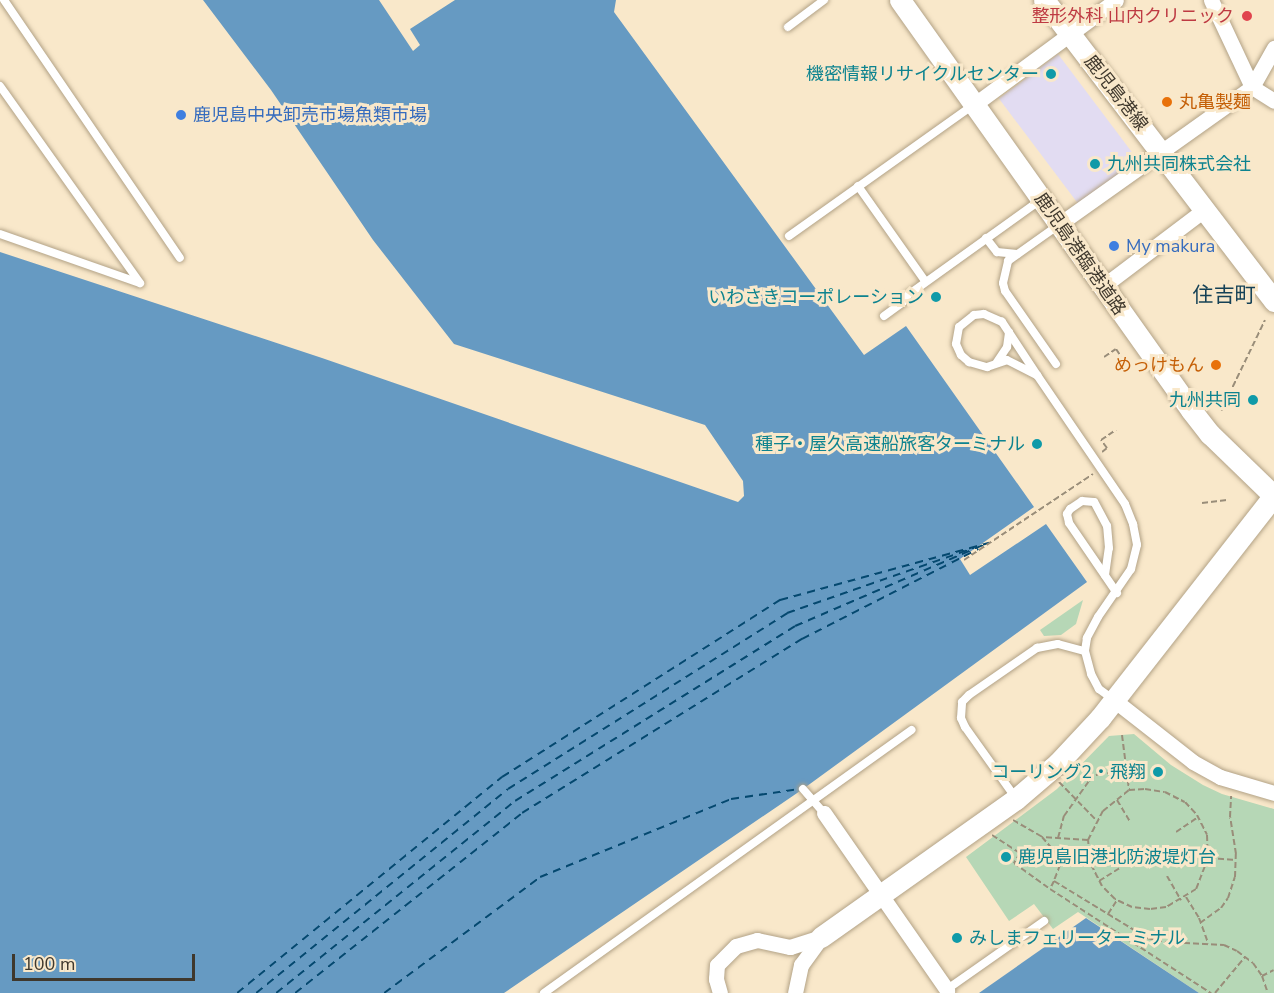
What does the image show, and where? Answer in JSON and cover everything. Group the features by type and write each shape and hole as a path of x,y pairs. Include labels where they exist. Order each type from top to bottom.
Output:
{"street":[{"name":"鹿児島港臨港道路","path":"900,0 1102,287 1210,434 1274,496"},
{"name":"鹿児島港線","path":"1044,0 1274,301"},
{"path":"975,104 1116,0"},
{"path":"1211,0 1251,87 1274,101"},
{"path":"1058,225 1251,87 1274,48"},
{"path":"1102,287 1205,209"},
{"path":"720,993 716,979 717,965 736,946 757,940 790,947 821,937 1016,799 1058,763 1114,700 1274,496"},
{"path":"1114,700 1202,767 1220,777 1274,793"},
{"path":"824,813 947,992"},
{"path":"795,993 801,965 821,937"}],"lane":[{"path":"4,0 180,258"},
{"path":"788,27 824,0"},
{"path":"0,86 140,283 0,234"},
{"path":"789,236 975,104"},
{"path":"858,186 925,281"},
{"path":"884,316 925,281 1041,199"},
{"path":"1056,364 1005,291 1003,283 1005,267 1017,254 1058,225"},
{"path":"986,238 997,252 1017,254"},
{"path":"1037,375 1007,360 979,366 961,355 956,344 959,327 966,319 984,314 1002,322 1103,468 1125,504 1133,524 1137,545 1131,569 1117,593 1098,617 1087,638 1085,651 1091,674 1099,689 1114,700"},
{"path":"996,363 1007,347 1009,332"},
{"path":"1105,575 1109,548 1107,526 1094,502 1082,501 1070,509 1067,514 1069,523 1117,593"},
{"path":"1016,799 965,727 961,718 962,702 1037,648 1058,644 1085,651"},
{"path":"544,993 911,730"},
{"path":"803,789 824,813"},
{"path":"947,992 1044,921"}],"path":[{"path":"1221,411 1265,320"},
{"path":"1104,357 1116,349 1126,364"},
{"path":"1107,448 1101,440 1116,430"},
{"path":"964,560 1103,468"},
{"path":"1070,481 1074,487"},
{"path":"1202,503 1227,500"},
{"path":"1122,735 1129,790"},
{"path":"1058,838 1064,816 1089,781 1098,774 1111,773 1128,780"},
{"path":"1059,782 1097,821"},
{"path":"1145,789 1165,792 1185,802 1198,818 1207,835 1208,858 1196,889 1186,897 1166,907 1150,909 1132,907 1118,900 1099,881 1090,862 1088,840 1097,821 1117,800 1129,790 1145,789"},
{"path":"1200,923 1212,917 1228,898 1236,860 1230,818 1231,796"},
{"path":"1117,800 1130,822"},
{"path":"1176,832 1198,818"},
{"path":"1012,820 1042,837 1057,855 1060,865 1050,889"},
{"path":"991,835 1020,854 1014,863 1050,889 1213,993 1245,957"},
{"path":"1042,837 1088,840"},
{"path":"1208,858 1236,860"},
{"path":"1099,881 1120,867"},
{"path":"1167,876 1181,900"},
{"path":"1054,881 1147,938 1166,942 1224,945 1245,957 1262,976 1268,993"},
{"path":"1186,897 1208,943"},
{"path":"1108,914 1118,900"},
{"path":"1262,976 1274,970"}],"shaded area":[{"path":"1058,54 1137,159 1078,204 999,99"}],"green space":[{"path":"1083,600 1076,624 1061,635 1044,636 1040,630"},
{"path":"1134,734 1171,765 1203,785 1222,794 1274,809 1274,993 1199,993 1078,912 1053,929 1034,904 1009,921 966,857 1057,789 1109,736"}],"water":[{"path":"203,0 379,0 413,51 420,45 410,29 455,0 616,0 614,12 864,355 906,326 1034,507 960,559 970,575 1046,524 1087,582 803,789 504,993 0,993 0,252 322,358 738,502 744,496 743,481 705,425 454,344 373,240 271,90"},
{"path":"1086,918 1199,993 979,993"}],"ferry route":[{"path":"237,993 502,777 780,600 989,543"},
{"path":"276,993 515,801 795,626 983,545"},
{"path":"256,993 508,789 787,613 974,548"},
{"path":"295,993 522,813 802,639 978,549"},
{"path":"384,993 540,877 731,799 799,789"}],"place":[{"name":"整形外科 山内クリニック","path":"1247,16"},
{"name":"機密情報リサイクルセンター","path":"1051,74"},
{"name":"丸亀製麺","path":"1167,102"},
{"name":"鹿児島中央卸売市場魚類市場","path":"181,115"},
{"name":"九州共同株式会社","path":"1095,164"},
{"name":"My makura","path":"1114,246"},
{"name":"いわさきコーポレーション","path":"936,297"},
{"name":"めっけもん","path":"1216,365"},
{"name":"九州共同","path":"1253,400"},
{"name":"種子・屋久高速船旅客ターミナル","path":"1037,444"},
{"name":"コーリング2・飛翔","path":"1158,772"},
{"name":"鹿児島旧港北防波堤灯台","path":"1006,857"},
{"name":"みしまフェリーターミナル","path":"957,938"}],"district":[{"name":"住吉町","path":"1224,295"}]}
